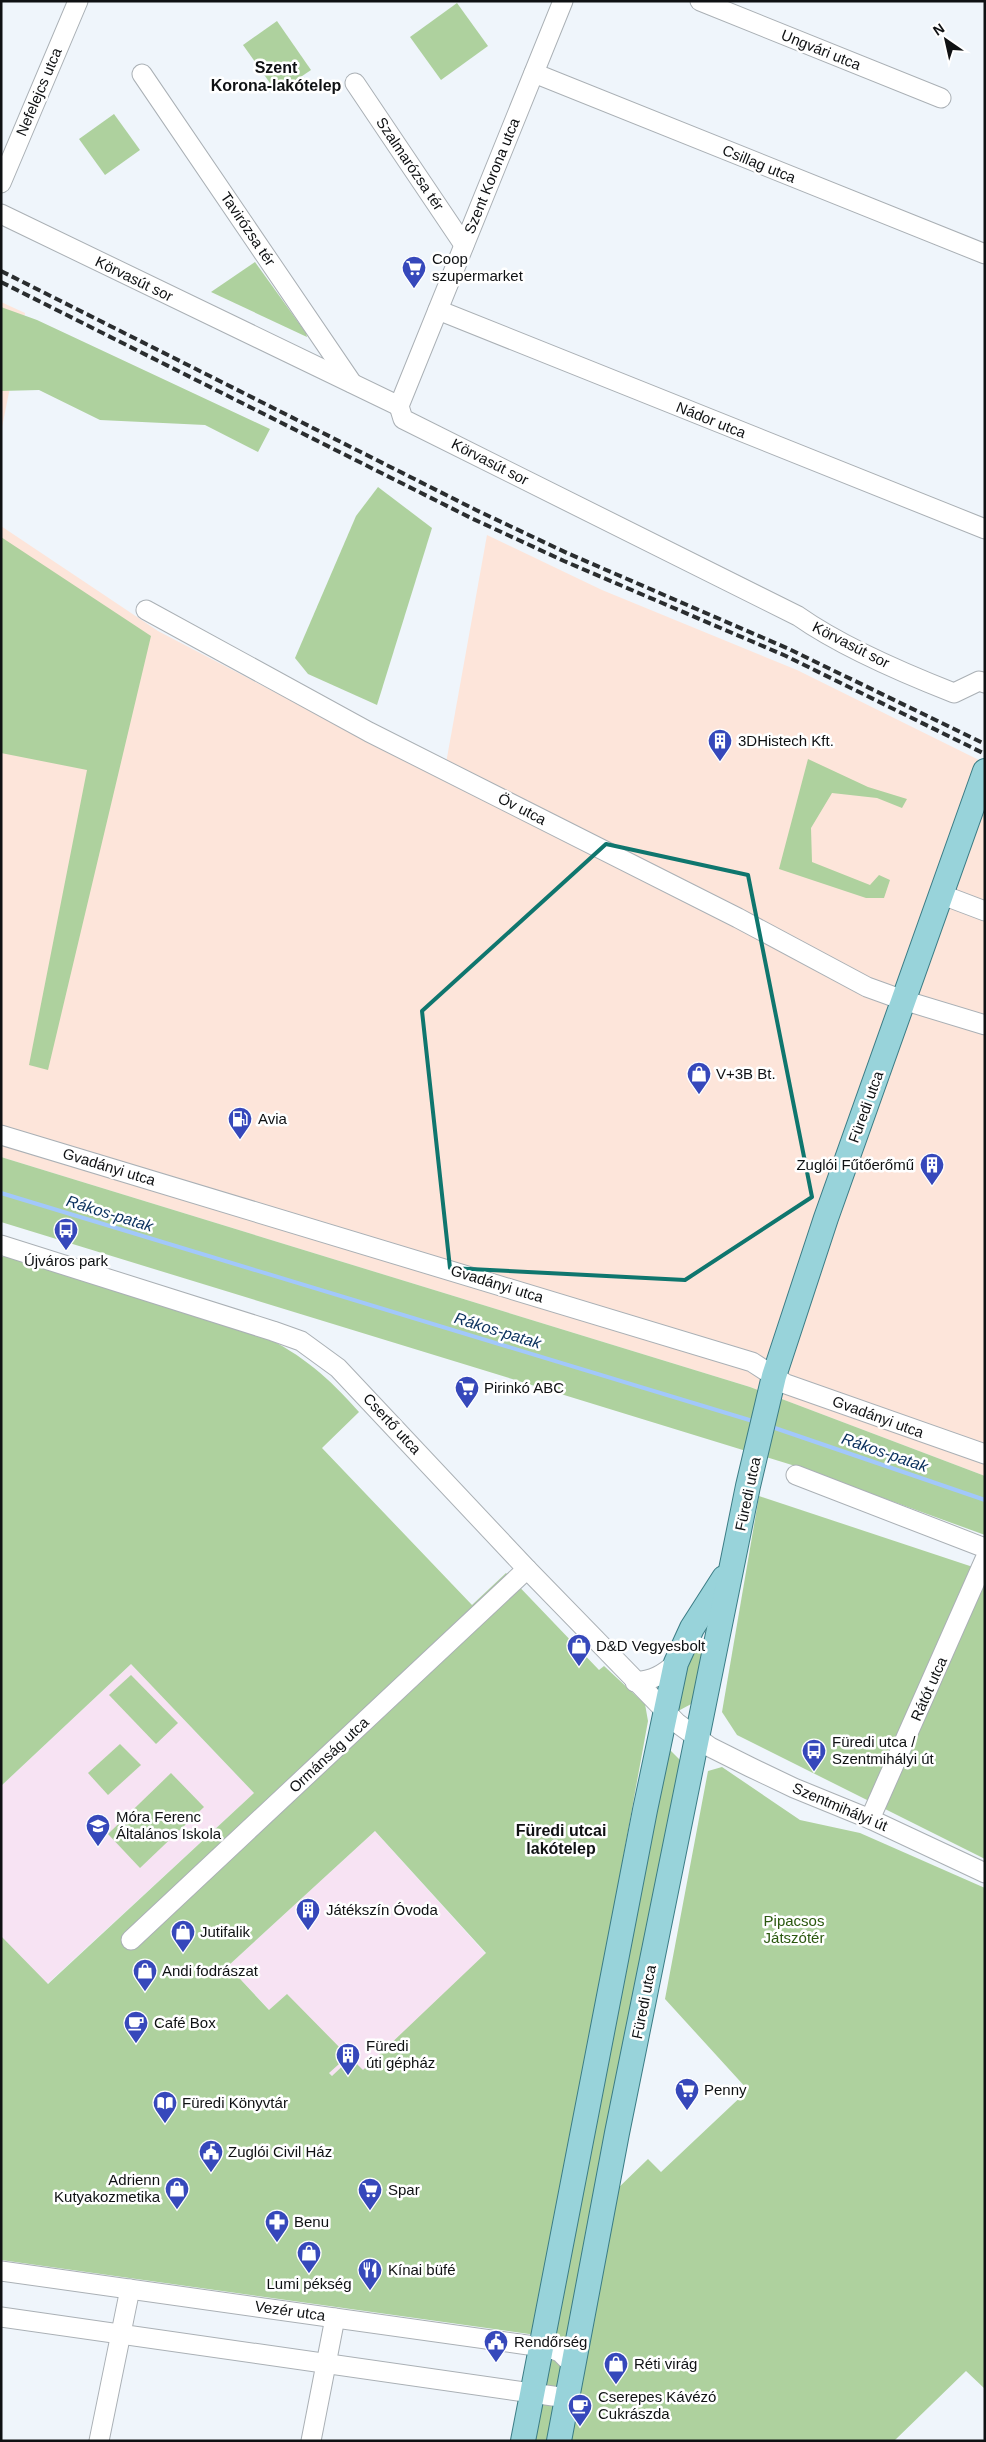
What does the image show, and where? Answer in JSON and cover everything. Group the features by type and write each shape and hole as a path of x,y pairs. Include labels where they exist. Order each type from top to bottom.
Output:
{"main road":[{"name":"Füredi utca","path":"559,2441 697,1738 748,1486 774,1376 826,1218 985,771"},
{"name":"Füredi utca","path":"523,2441 676,1663 692,1628 733,1564"}],"street":[{"name":"Nefelejcs utca","path":"1,183 78,1"},
{"name":"Szent Korona utca","path":"399,406 562,1"},
{"name":"Ungvári utca","path":"700,1 941,98"},
{"name":"Csillag utca","path":"534,73 985,254"},
{"name":"Tavirózsa tér","path":"142,74 353,385"},
{"name":"Szalmarózsa tér","path":"355,84 464,245"},
{"name":"Körvasút sor","path":"1,214 399,406 403,419 798,616 818,630 914,676 954,693 982,682"},
{"name":"Nádor utca","path":"438,310 985,529"},
{"name":"Öv utca","path":"146,610 369,732 738,918 866,987 985,1025"},
{"path":"940,894 985,911"},
{"name":"Gvadányi utca","path":"1,1135 752,1362 796,1387 985,1454"},
{"name":"Csertő utca","path":"1,1245 302,1341 338,1368 527,1570 665,1713 697,1738"},
{"path":"796,1475 985,1548"},
{"name":"Rátót utca","path":"870,1819 985,1559"},
{"name":"Ormánság utca","path":"131,1940 527,1570"},
{"name":"Füredi utca","path":"635,1682 652,1680 664,1674 676,1663"},
{"name":"Szentmihályi út","path":"697,1738 710,1747 794,1788 870,1819 985,1873"},
{"name":"Vezér utca","path":"1,2271 541,2347 560,2352 573,2365"},
{"path":"99,2441 122,2336 130,2289"},
{"path":"1,2317 122,2336 567,2398"},
{"path":"311,2441 335,2318"}],"highlighted area":[{"path":"606,844 748,875 812,1197 685,1280 450,1268 422,1011"}],"shaded area":[{"path":"1,302 25,313 1,432"},
{"path":"1,526 158,631 443,780 487,535 602,590 797,670 985,763 985,1476 750,1387 1,1157"},
{"name":"Móra Ferenc Általános Iskola","path":"131,1664 254,1793 47,1984 1,1936 1,1786"},
{"path":"375,1831 486,1954 363,2071 332,2076 228,1966"}],"green space":[{"path":"457,3 488,46 441,80 410,37"},
{"path":"277,21 311,70 277,93 243,45"},
{"path":"114,114 140,150 105,175 79,139"},
{"path":"255,262 306,333 307,337 211,292"},
{"path":"1,307 37,320 270,429 258,452 205,425 100,420 39,390 1,391"},
{"path":"378,487 432,528 377,705 308,674 295,658 356,516"},
{"path":"1,537 151,636 48,1070 29,1065 87,770 1,753"},
{"path":"808,759 868,787 907,799 902,808 877,798 832,793 811,828 812,862 870,885 879,875 890,880 884,898 866,898 779,869"},
{"path":"1,1157 750,1387 985,1476 985,1535 792,1465 1,1222"},
{"path":"1,1257 12,1257 261,1335 303,1359 337,1388 359,1412 322,1448 472,1605 506,1573 599,1670 604,1666 645,1704 648,1721 536,2335 1,2260 1,1936 48,1984 254,1793 131,1664 1,1786","holes":["375,1831 486,1953 363,2070 351,2058 332,2076 329,2073 348,2056 287,1994 269,2010 228,1966"]},
{"path":"759,1496 985,1571 985,1859 737,1735 722,1712"},
{"path":"706,1640 693,1703 680,1710 673,1707 679,1680 697,1641"},
{"path":"131,1675 178,1723 156,1744 109,1695"},
{"path":"120,1744 141,1765 108,1795 88,1773"},
{"path":"666,1746 684,1764 550,2441 529,2441"},
{"name":"Pipacsos Játszótér","path":"722,1767 800,1820 860,1833 985,1888 985,2389 966,2371 894,2441 564,2441 613,2193 648,2159 661,2172 748,2090 665,1999 708,1771"},
{"path":"171,1773 204,1807 140,1868 108,1834"}],"waterway":[{"name":"Rákos-patak","path":"1,1193 756,1422"},
{"name":"Rákos-patak","path":"769,1426 985,1500"}],"railway":[{"path":"1,271 476,510 567,553 789,649 985,744"},
{"path":"1,282 471,518 564,561 786,656 985,754"}],"place":[{"name":"Coop szupermarket","path":"414,289"},
{"name":"3DHistech Kft.","path":"720,762"},
{"name":"V+3B Bt.","path":"699,1095"},
{"name":"Avia","path":"240,1140"},
{"name":"Zuglói Fűtőerőmű","path":"932,1186"},
{"name":"Újváros park","path":"66,1251"},
{"name":"Pirinkó ABC","path":"467,1409"},
{"name":"D&D Vegyesbolt","path":"579,1667"},
{"name":"Füredi utca / Szentmihályi út","path":"814,1772"},
{"name":"Móra Ferenc Általános Iskola","path":"98,1847"},
{"name":"Játékszín Óvoda","path":"308,1931"},
{"name":"Jutifalik","path":"183,1953"},
{"name":"Andi fodrászat","path":"145,1992"},
{"name":"Café Box","path":"136,2044"},
{"name":"Füredi úti gépház","path":"348,2076"},
{"name":"Penny","path":"687,2111"},
{"name":"Füredi Könyvtár","path":"165,2124"},
{"name":"Zuglói Civil Ház","path":"211,2173"},
{"name":"Adrienn Kutyakozmetika","path":"177,2210"},
{"name":"Spar","path":"370,2211"},
{"name":"Benu","path":"277,2243"},
{"name":"Lumi pékség","path":"309,2274"},
{"name":"Kínai büfé","path":"370,2291"},
{"name":"Rendőrség","path":"496,2363"},
{"name":"Réti virág","path":"616,2385"},
{"name":"Cserepes Kávézó Cukrászda","path":"580,2427"}],"district":[{"name":"Szent Korona-lakótelep","path":"276,76"},
{"name":"Füredi utcai lakótelep","path":"561,1839"}]}
